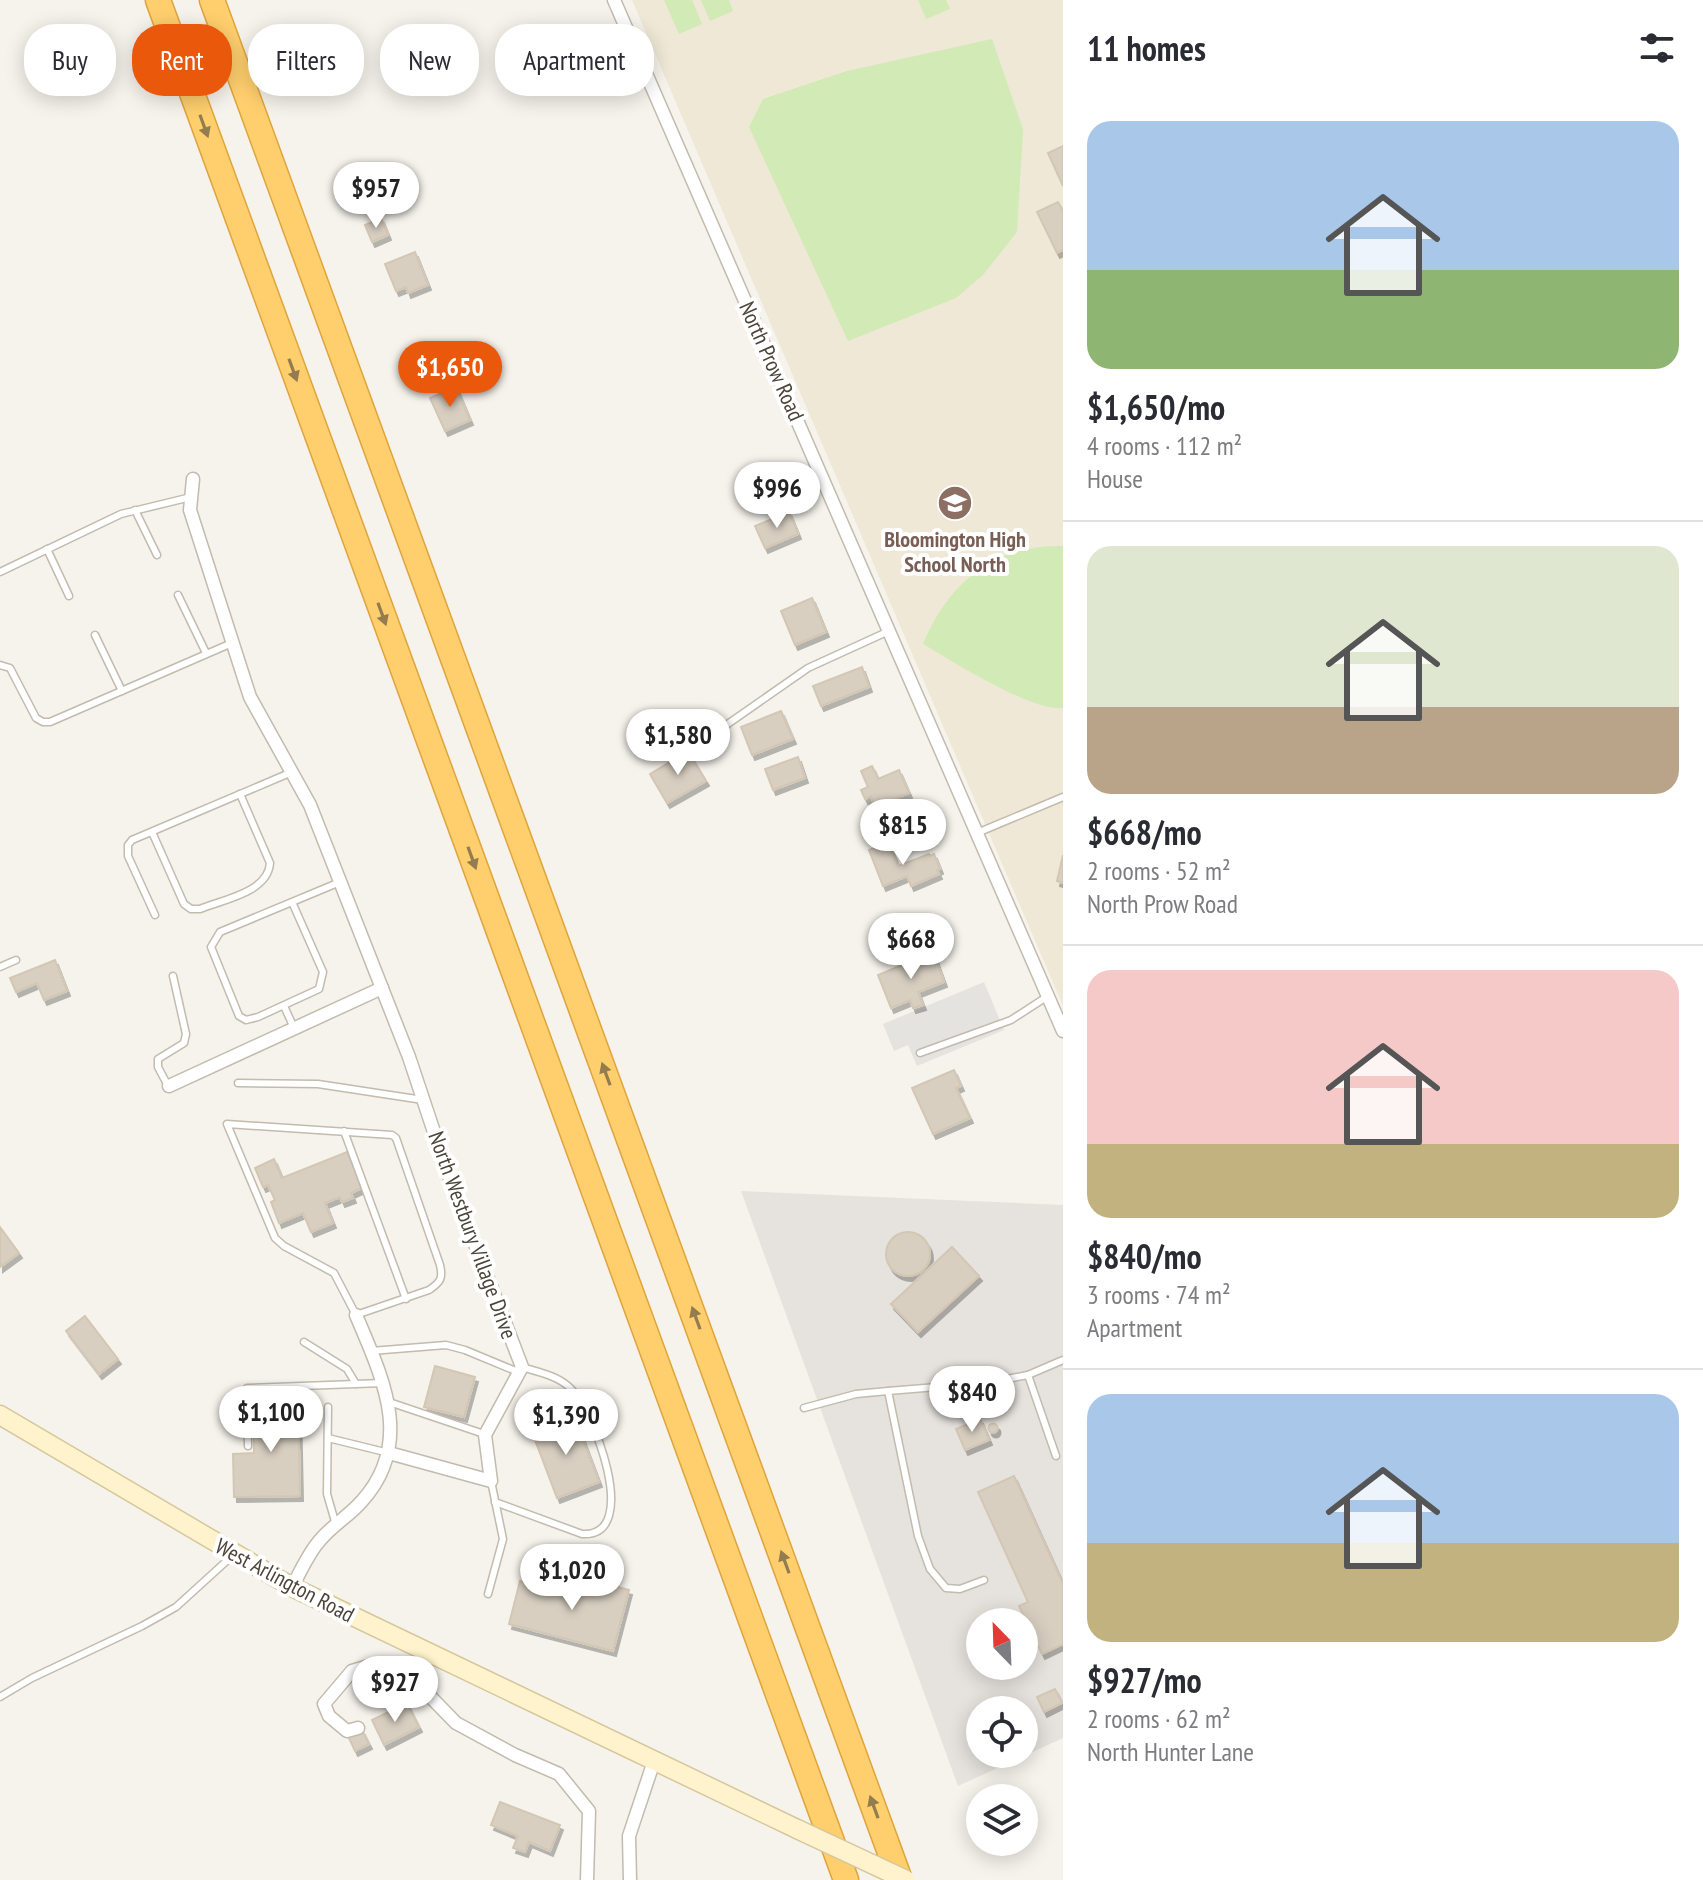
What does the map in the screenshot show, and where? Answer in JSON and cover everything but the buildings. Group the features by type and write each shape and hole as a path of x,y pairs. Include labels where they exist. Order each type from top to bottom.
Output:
{"highway":[{"path":"158,0 846,1880"},
{"path":"212,0 903,1880"}],"street":[{"name":"North Prow Road","path":"614,0 1063,1031"},
{"name":"North Westbury Village Drive","path":"193,479 190,510 250,697 310,805 382,988 520,1370"},
{"path":"169,1086 382,988"},
{"path":"292,1587 311,1552 363,1501 389,1453 389,1402 356,1315"},
{"path":"389,1453 491,1481 485,1435 520,1370"},
{"name":"West Arlington Road","path":"0,1415 292,1587 903,1880"},
{"path":"358,1728 347,1731 329,1716 324,1704 352,1671 372,1665 416,1682 456,1723 515,1755 559,1774 589,1811 587,1880"},
{"path":"630,1880 629,1836 654,1761"}],"lane":[{"path":"0,572 121,514 191,497"},
{"path":"135,510 157,555"},
{"path":"47,549 69,596"},
{"path":"178,595 206,653"},
{"path":"710,755 712,741 722,728 808,668 889,631"},
{"path":"95,635 122,691"},
{"path":"0,665 10,668 36,718 50,722 232,643"},
{"path":"155,915 128,856 128,845 132,840 292,772"},
{"path":"152,832 184,904 191,909 200,909 262,884 269,873 270,863 240,794"},
{"path":"977,833 1063,797"},
{"path":"292,902 323,972 323,982 319,989 246,1020 239,1016 211,947 220,932 292,902 340,882"},
{"path":"0,967 16,960"},
{"path":"169,1086 158,1067 158,1059 184,1043 186,1034 173,976"},
{"path":"920,1053 1011,1020 1048,996"},
{"path":"284,1006 295,1028"},
{"path":"238,1083 318,1084 423,1100"},
{"path":"227,1124 344,1131 388,1134 396,1138 442,1275 440,1283 429,1290 356,1315 334,1273 275,1238 227,1124"},
{"path":"344,1131 406,1299"},
{"path":"304,1342 347,1369 356,1384"},
{"path":"371,1351 446,1345 520,1370 554,1377 569,1386 579,1399 610,1476 610,1516 605,1526 597,1532 582,1534 495,1502"},
{"path":"804,1408 856,1394 986,1383 1028,1375 1063,1360"},
{"path":"1028,1375 1056,1456"},
{"path":"248,1446 247,1388 383,1383"},
{"path":"888,1391 918,1536 930,1569 946,1588 965,1588 984,1580"},
{"path":"389,1402 485,1435"},
{"path":"328,1407 327,1494 336,1525"},
{"path":"328,1438 389,1453"},
{"path":"488,1594 503,1539 491,1481"},
{"path":"0,1697 176,1607 234,1554"}],"shaded area":[{"name":"Bloomington High School North","path":"632,0 1063,0 1063,1006 654,51 654,24 642,24"},
{"path":"984,982 1004,1030 917,1066 908,1045 894,1051 883,1024"},
{"path":"741,1191 1063,1205 1063,1738 1038,1749 1038,1696 966,1696 966,1768 997,1768 958,1786"}],"green space":[{"path":"664,0 692,0 702,24 679,34"},
{"path":"701,0 729,0 733,11 710,21"},
{"path":"918,0 946,0 950,9 926,19"},
{"path":"992,39 1023,129 1017,232 983,275 956,298 848,341 749,127 763,99 847,71"},
{"path":"1063,546 1063,708 1049,707 1013,694 923,644 946,603 977,571 1016,552"}],"place":[{"name":"Bloomington High School North","path":"955,503"}]}
